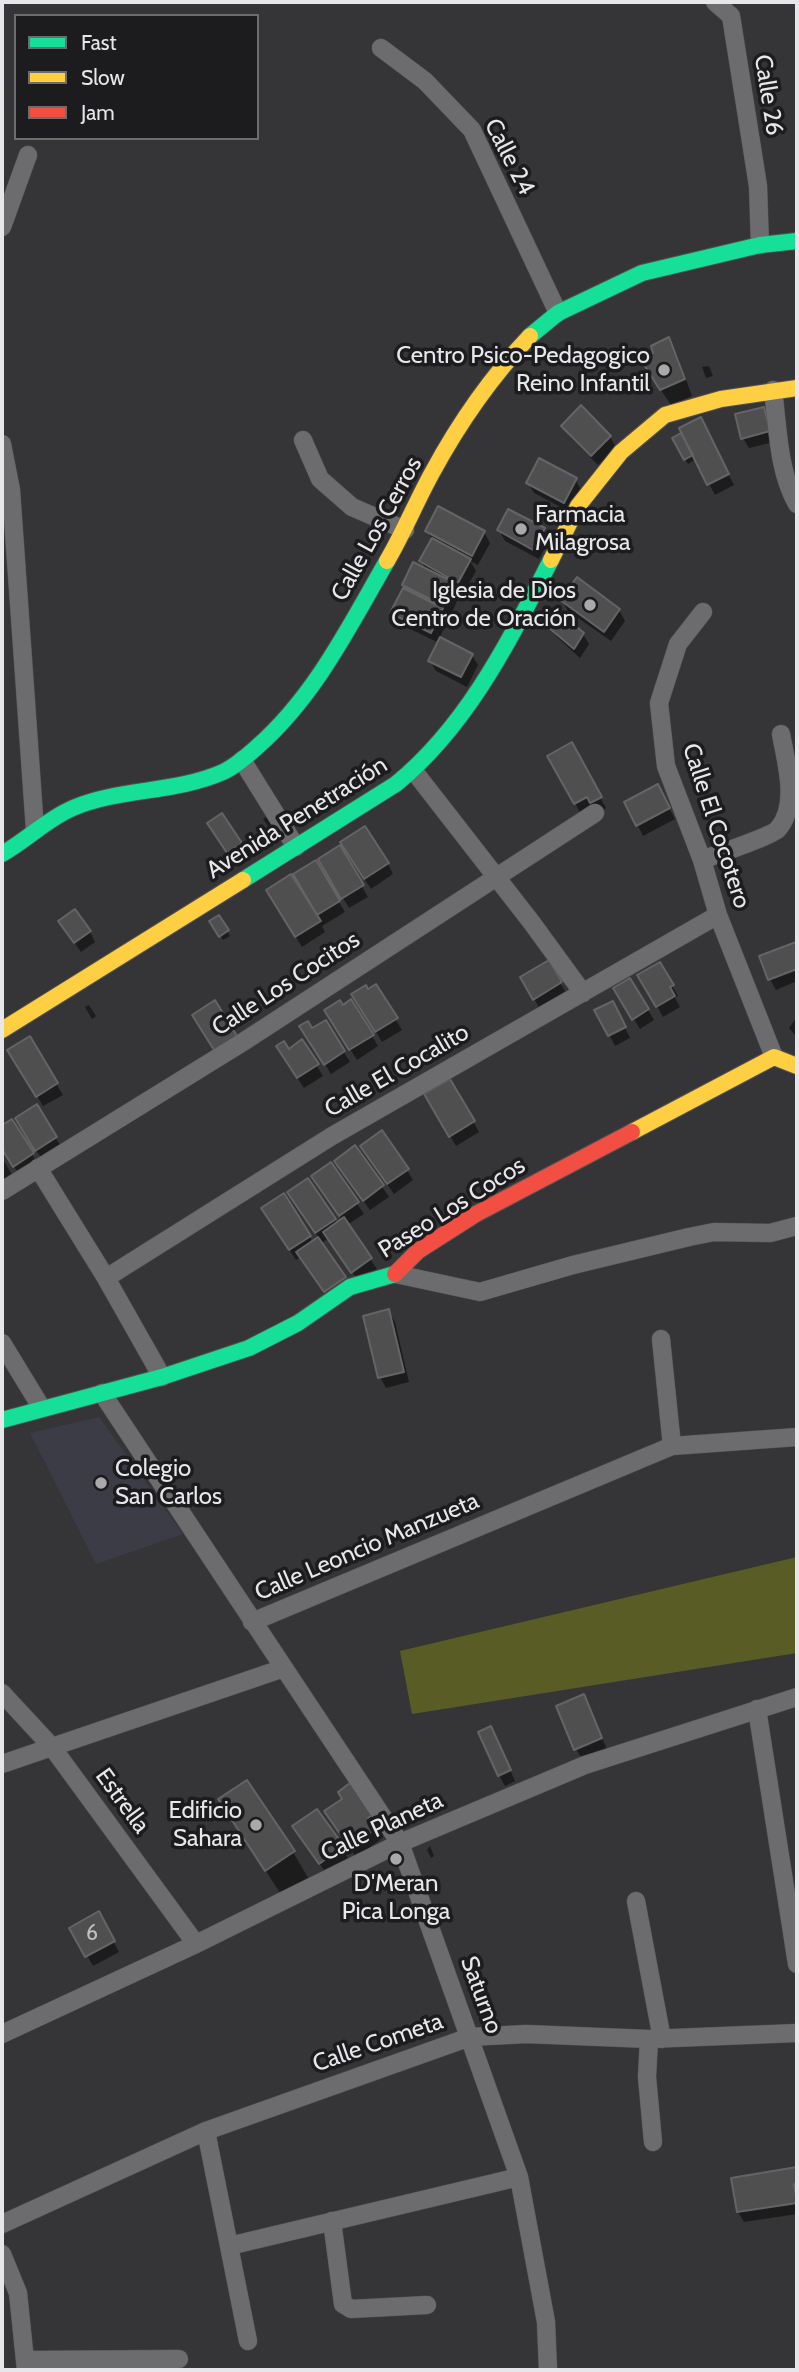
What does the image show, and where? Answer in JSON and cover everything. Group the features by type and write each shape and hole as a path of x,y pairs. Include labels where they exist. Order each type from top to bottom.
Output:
{"street":[{"name":"Calle 26","path":"715,2 730,9 758,186 760,245"},
{"name":"Calle 24","path":"381,48 425,81 472,130 558,313"},
{"path":"2,227 28,155"},
{"name":"Calle Los Cerros","path":"2,854 18,845 35,830 73,808 222,772 242,760 283,724 322,673 405,530 432,473 486,387 500,367 537,328 558,313 642,273 760,245 797,241"},
{"name":"Avenida Penetración","path":"2,1030 396,784 413,770 475,698 517,626 578,506 621,453 665,415 721,399 797,388"},
{"path":"773,390 782,463 789,489 797,504"},
{"path":"303,440 320,479 352,507 405,530"},
{"path":"2,444 12,490 35,830"},
{"name":"Calle El Cocotero","path":"703,612 678,644 659,703 666,766 702,860 718,915 774,1057"},
{"path":"702,860 777,830 789,810 790,781 781,734"},
{"path":"242,760 296,847"},
{"path":"413,770 583,993"},
{"name":"Calle Los Cocitos","path":"2,1191 243,1041 595,813"},
{"name":"Calle El Cocalito","path":"106,1278 332,1136 718,915"},
{"path":"774,1057 797,1066"},
{"name":"Paseo Los Cocos","path":"2,1419 162,1377 250,1348 299,1323 350,1287 396,1273 418,1251 476,1214 774,1057"},
{"path":"38,1168 106,1278 162,1377"},
{"path":"396,1273 480,1292 573,1265 689,1237 714,1232 770,1233 797,1226"},
{"path":"661,1339 672,1446"},
{"path":"2,1343 41,1408"},
{"path":"102,1393 252,1622"},
{"name":"Calle Leoncio Manzueta","path":"284,1668 252,1622 672,1446 797,1437"},
{"path":"2,1764 284,1668"},
{"name":"Saturno","path":"284,1668 400,1843 519,2177 546,2322 548,2370"},
{"name":"Estrella","path":"2,1693 52,1747 196,1944"},
{"name":"Calle Planeta","path":"2,2034 196,1944 400,1843 585,1765 797,1697"},
{"path":"757,1709 797,1964"},
{"path":"636,1901 656,2039 647,2077 653,2142"},
{"name":"Calle Cometa","path":"2,2224 206,2131 470,2037 526,2034 656,2039 797,2034"},
{"path":"206,2131 248,2341"},
{"path":"229,2246 519,2177"},
{"path":"332,2221 342,2304 345,2307 427,2305"},
{"path":"2,2254 19,2292 25,2365 179,2359"}],"shaded area":[{"name":"Colegio San Carlos","path":"99,1417 183,1534 96,1564 30,1433"}],"green space":[{"path":"797,1557 797,1653 412,1714 400,1651"}],"building":[{"name":"Centro Psico-Pedagogico Reino Infantil","path":"669,337 685,379 660,390 641,360 653,353 651,346"},
{"path":"581,405 611,436 591,456 561,426"},
{"path":"764,407 770,431 741,439 735,414"},
{"path":"701,417 729,474 707,485 679,428"},
{"path":"681,433 693,455 684,460 672,438"},
{"path":"539,458 577,478 564,503 526,483"},
{"path":"438,506 485,531 472,556 425,531"},
{"name":"Farmacia Milagrosa","path":"508,509 545,528 533,550 497,530"},
{"path":"432,538 471,559 458,583 419,561"},
{"path":"413,562 455,583 444,606 402,585"},
{"name":"Iglesia de Dios Centro de Oración","path":"577,577 620,609 604,632 560,600"},
{"path":"403,588 443,608 431,633 390,613"},
{"path":"558,611 584,633 574,649 548,627"},
{"path":"440,637 473,654 461,677 428,661"},
{"path":"572,742 602,797 590,803 587,797 574,804 547,756"},
{"path":"658,784 670,808 636,826 624,802"},
{"path":"222,813 242,843 227,853 207,823"},
{"path":"365,826 389,863 364,879 340,842"},
{"path":"340,845 364,885 341,899 318,859"},
{"path":"316,860 340,901 317,915 293,874"},
{"path":"291,874 321,921 295,937 266,890"},
{"path":"75,909 91,931 74,943 58,921"},
{"path":"219,915 229,930 219,937 209,921"},
{"path":"796,942 797,969 768,980 759,956"},
{"path":"549,960 562,982 533,1000 520,977"},
{"path":"660,962 674,985 670,987 675,996 656,1007 637,975"},
{"path":"630,978 649,1009 632,1020 613,988"},
{"path":"376,984 398,1018 375,1032 351,994 366,985 368,989"},
{"path":"351,999 374,1035 349,1050 324,1010 340,1000 343,1005"},
{"path":"215,1000 237,1036 214,1050 192,1015"},
{"path":"613,1001 626,1027 608,1036 594,1010"},
{"path":"326,1020 345,1051 324,1065 299,1026 308,1021 312,1028"},
{"path":"30,1036 58,1083 36,1097 7,1050"},
{"path":"302,1039 319,1064 297,1078 276,1046 284,1041 289,1049"},
{"path":"450,1079 475,1121 449,1137 424,1094"},
{"path":"37,1104 57,1137 35,1151 15,1118"},
{"path":"12,1119 34,1153 13,1167 2,1149 2,1125"},
{"path":"382,1130 409,1169 387,1184 360,1146"},
{"path":"355,1145 384,1185 363,1201 334,1161"},
{"path":"331,1162 359,1202 339,1216 311,1176"},
{"path":"308,1178 336,1219 315,1233 287,1192"},
{"path":"284,1193 311,1236 289,1250 261,1208"},
{"path":"344,1217 372,1258 351,1273 323,1232"},
{"path":"318,1237 346,1277 324,1292 296,1252"},
{"path":"389,1309 404,1372 378,1378 363,1316"},
{"path":"584,1694 602,1738 574,1750 556,1706"},
{"path":"491,1726 511,1770 498,1776 478,1732"},
{"path":"355,1779 377,1812 368,1818 376,1829 349,1847 324,1811 342,1799 338,1792"},
{"name":"Edificio Sahara","path":"247,1780 295,1851 265,1871 218,1799"},
{"path":"317,1809 344,1846 319,1864 292,1826"},
{"path":"99,1911 115,1941 85,1957 69,1928"},
{"path":"797,2167 797,2183 794,2184 797,2203 737,2212 731,2178"}],"traffic: fast":[{"path":"530,336 558,313 642,273 760,245 797,241"},
{"path":"243,880 396,784 422,761 445,736 485,680 551,560"},
{"path":"2,854 73,808 110,797 205,779 241,761 278,727 314,683 387,561"},
{"path":"2,1420 162,1377 249,1348 298,1323 350,1287 395,1274"}],"traffic: slow":[{"path":"387,561 453,436 489,384 530,336"},
{"path":"551,560 578,506 621,452 665,415 721,399 797,388"},
{"path":"2,1030 243,880"},
{"path":"632,1132 774,1057 797,1066"}],"traffic: jam":[{"path":"395,1274 418,1251 476,1214 632,1132"}],"place":[{"name":"Centro Psico-Pedagogico Reino Infantil","path":"664,370"},
{"name":"Farmacia Milagrosa","path":"521,529"},
{"name":"Iglesia de Dios Centro de Oración","path":"590,605"},
{"name":"Colegio San Carlos","path":"101,1483"},
{"name":"Edificio Sahara","path":"256,1825"},
{"name":"D'Meran Pica Longa","path":"396,1859"}]}
